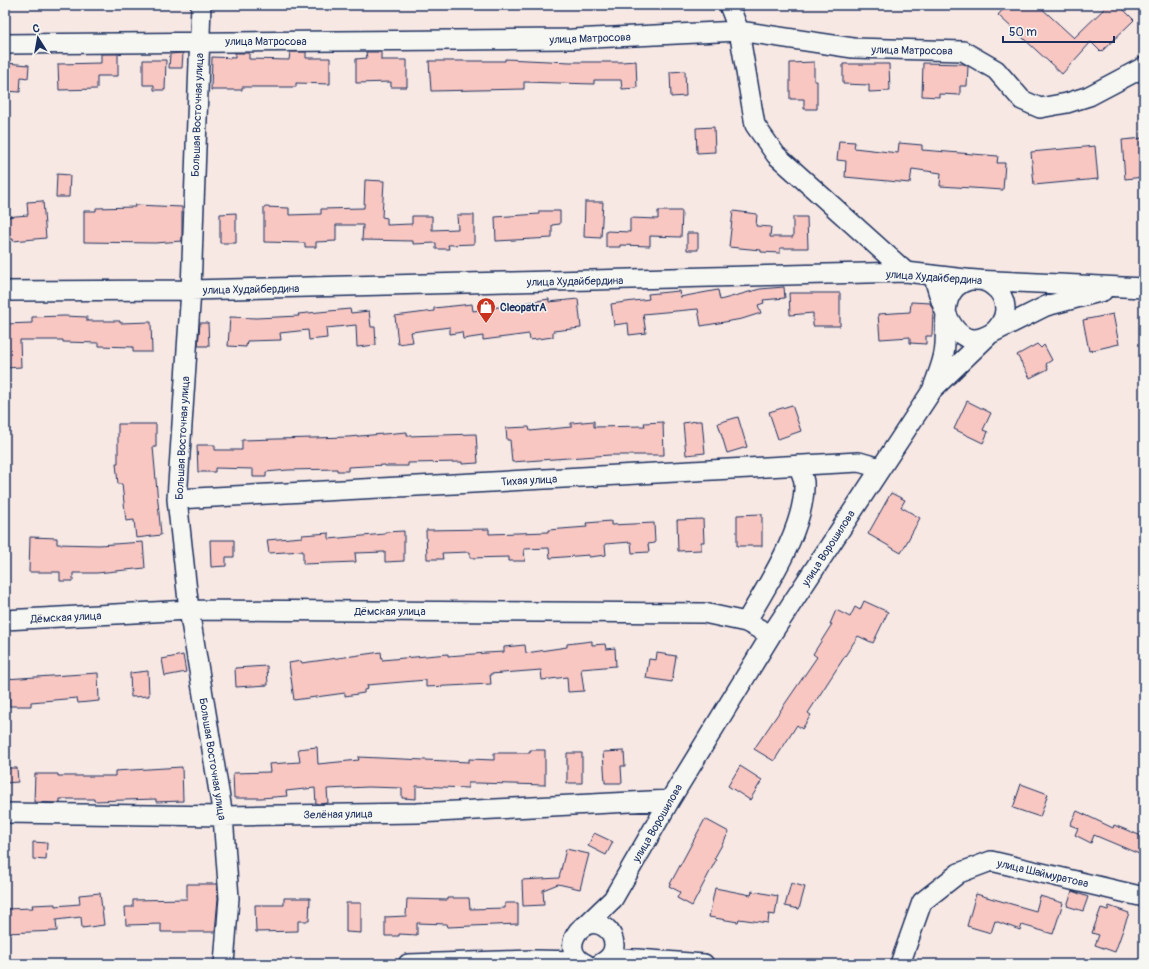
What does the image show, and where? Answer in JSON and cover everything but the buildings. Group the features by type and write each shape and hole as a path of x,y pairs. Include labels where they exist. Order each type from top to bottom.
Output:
{"street":[{"name":"Большая Восточная улица","path":"201,5 191,290 177,499 189,610 222,816 229,898 224,964"},
{"path":"729,5 740,30 755,125 776,155 906,272"},
{"name":"улица Матросова","path":"5,44 200,41 572,39 740,30 853,48 964,51 996,70 1022,100 1040,108 1089,96 1144,67"},
{"name":"улица Худайбердина","path":"5,291 191,290 906,272 974,280 1144,288"},
{"path":"933,275 947,315 950,323 955,330 963,336 982,338 990,334 998,328 1003,320 1005,310 1004,301 999,292 992,285 984,281 974,280 964,282 956,287 950,295 946,305 947,315 944,353 933,389"},
{"name":"улица Ворошилова","path":"573,939 577,932 613,899 670,800 771,635 933,389 990,334 1046,306 1122,286"},
{"name":"Тихая улица","path":"177,499 859,462 880,468"},
{"path":"746,622 783,559 803,501 804,480 798,465"},
{"name":"Дёмская улица","path":"5,620 189,610 704,613 746,622 771,635"},
{"name":"Зелёная улица","path":"5,813 222,816 417,813 670,800"},
{"name":"улица Шаймуратова","path":"900,964 922,902 959,873 992,861 1144,897"},
{"name":"улица Ворошилова","path":"605,960 614,946 611,934 613,899"},
{"path":"586,925 598,924 606,928 611,934"},
{"path":"532,960 550,953 573,939 574,951 583,962"},
{"path":"408,964 532,960 583,962"},
{"path":"605,960 704,964"}],"place":[{"name":"CleopatrA","path":"486,324"}]}
